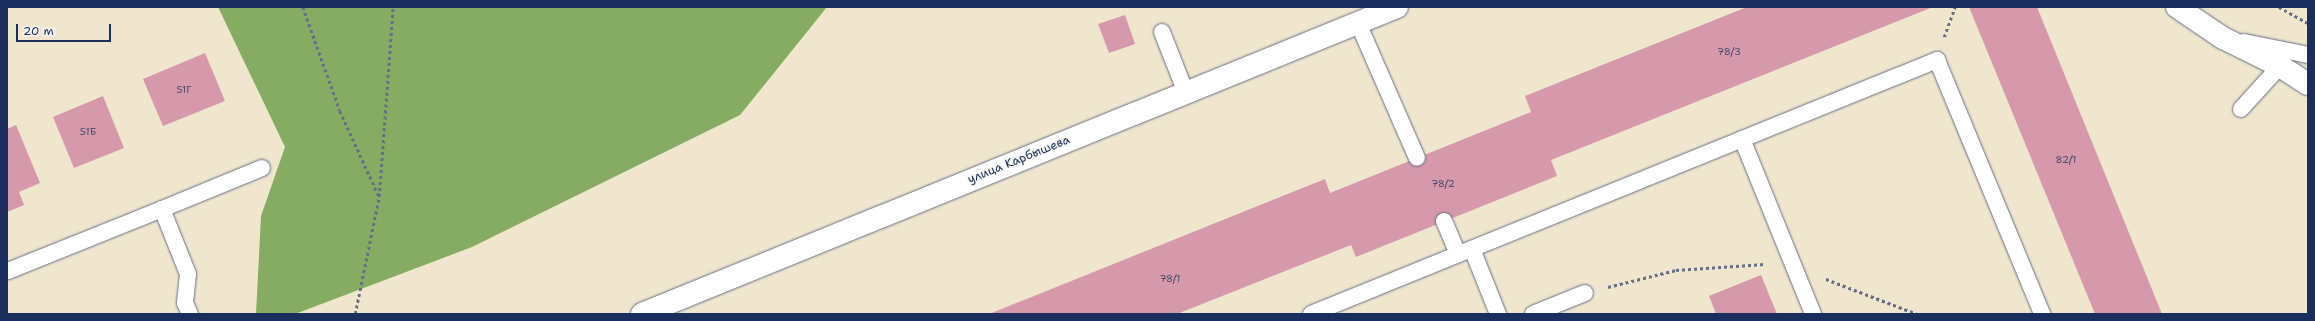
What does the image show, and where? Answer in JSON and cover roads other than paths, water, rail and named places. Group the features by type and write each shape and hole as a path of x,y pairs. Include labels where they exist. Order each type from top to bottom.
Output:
{"street":[{"name":"улица Карбышева","path":"642,314 1396,7"},
{"path":"2177,7 2223,38 2280,66 2308,84"}],"lane":[{"path":"1358,23 1417,158"},
{"path":"1162,32 1186,93"},
{"path":"2223,38 2308,55"},
{"path":"1311,314 1937,60 2042,314"},
{"path":"2241,109 2280,66"},
{"path":"1742,139 1813,314"},
{"path":"8,271 262,168"},
{"path":"162,209 188,274 185,303 190,314"},
{"path":"1444,221 1465,252 1498,314"},
{"path":"1533,314 1585,292"}]}
